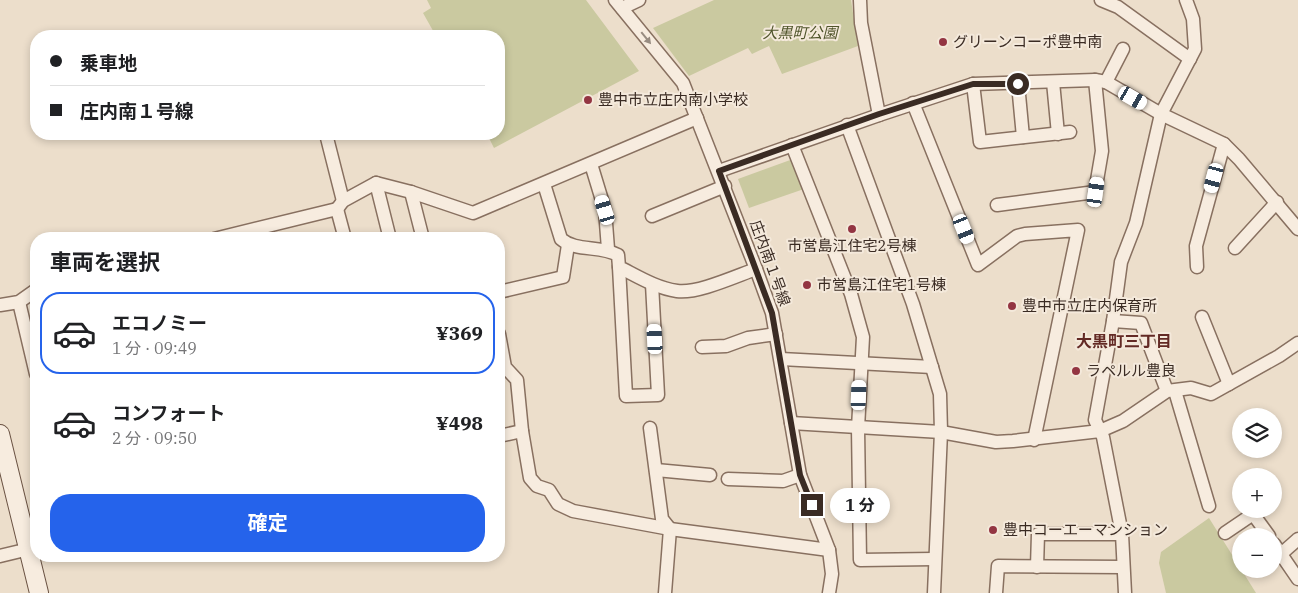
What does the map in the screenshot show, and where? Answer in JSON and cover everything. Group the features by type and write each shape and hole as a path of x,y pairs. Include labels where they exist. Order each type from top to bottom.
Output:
{"main road":[{"path":"0,434 30,552"},
{"path":"32,562 39,593"}],"street":[{"path":"619,4 639,0"},
{"path":"860,0 862,23 879,114"},
{"path":"1101,0 1118,7 1190,59"},
{"path":"1125,593 1122,567 1122,534 1100,431 1095,420 1113,321 1121,262 1136,223 1161,114 1195,49 1194,19 1186,0"},
{"name":"庄内南１号線","path":"619,4 683,83 725,186 772,313 800,475 829,550 832,574 829,593"},
{"path":"997,205 1096,192 1102,151 1100,81 1123,49"},
{"path":"719,171 879,114 973,84 1100,81 1161,114 1224,144 1298,228"},
{"path":"973,84 980,142 1064,133 1053,82"},
{"path":"1018,84 1023,138"},
{"path":"913,103 978,265 1017,236 1078,230 1034,440"},
{"path":"246,232 340,205 376,183 411,192 473,214 697,118"},
{"path":"847,125 914,304 940,394 941,432 934,593"},
{"path":"327,140 344,232"},
{"path":"1197,267 1196,246 1224,144"},
{"path":"792,146 851,294 863,337 858,428 860,560 934,559"},
{"path":"590,164 605,210 608,249"},
{"path":"376,183 388,232"},
{"path":"544,184 561,239 568,245 608,249 618,255 626,396 658,395 652,284"},
{"path":"652,216 725,186"},
{"path":"411,192 421,232"},
{"path":"1235,248 1277,202"},
{"path":"505,291 563,277 568,245"},
{"path":"619,267 652,284 678,291 693,290 756,269"},
{"path":"0,304 19,302 30,294"},
{"path":"19,302 30,340"},
{"path":"1202,317 1229,384"},
{"path":"1113,321 1141,323 1171,391 1209,506"},
{"path":"702,347 726,346 748,338 776,334"},
{"path":"791,423 941,432 996,442 1034,440 1100,431 1122,421 1171,391 1191,388 1211,394 1298,343"},
{"path":"781,359 932,367"},
{"path":"505,362 506,367 517,380 522,431 530,478 537,486 549,490 558,504 573,511 670,529 829,550"},
{"path":"650,428 662,519 670,529 665,593"},
{"path":"505,435 522,431"},
{"path":"656,470 710,475"},
{"path":"728,479 783,481 800,475"},
{"path":"1232,528 1253,514 1263,528"},
{"path":"1225,533 1232,528"},
{"path":"1037,567 1038,534 1122,534"},
{"path":"1282,547 1298,539"},
{"path":"0,556 29,548"},
{"path":"1282,556 1298,579"},
{"path":"996,593 998,566 1122,567"}],"green space":[{"path":"427,0 586,0 639,71 494,148 490,140 505,140 505,30 433,30 423,13 431,8"},
{"name":"大黒町公園","path":"714,0 851,0 858,46 782,74 769,46 752,54 748,48 689,76 653,28"},
{"path":"793,159 804,189 749,208 738,179"},
{"path":"1209,518 1232,555 1232,578 1247,578 1256,593 1166,593 1159,563 1161,552"}],"place":[{"name":"グリーンコーポ豊中南","path":"943,42"},
{"name":"豊中市立庄内南小学校","path":"588,100"},
{"name":"市営島江住宅2号棟","path":"852,229"},
{"name":"市営島江住宅1号棟","path":"807,285"},
{"name":"豊中市立庄内保育所","path":"1012,306"},
{"name":"ラペルル豊良","path":"1076,371"},
{"name":"豊中コーエーマンション","path":"993,530"}],"district":[{"name":"大黒町三丁目","path":"1124,341"}],"route":[{"path":"812,505 800,475 772,313 719,171 879,114 973,84 996,82 1018,84"}]}
